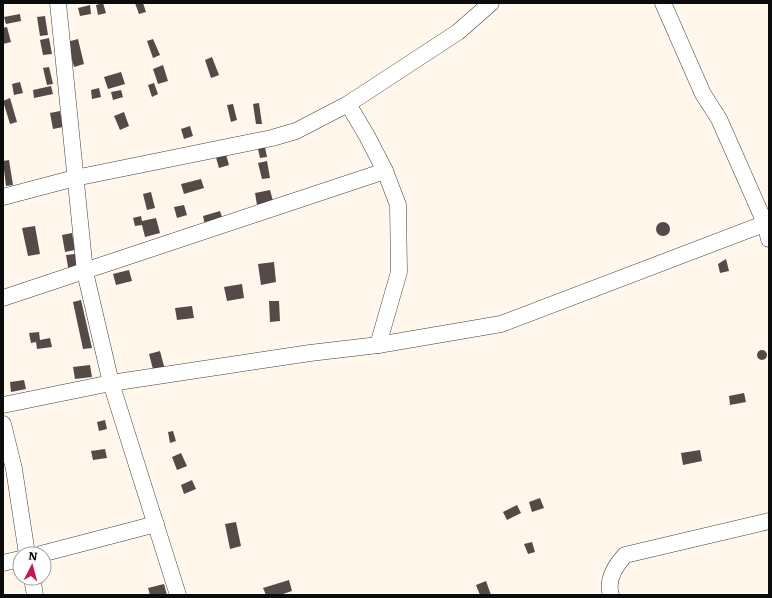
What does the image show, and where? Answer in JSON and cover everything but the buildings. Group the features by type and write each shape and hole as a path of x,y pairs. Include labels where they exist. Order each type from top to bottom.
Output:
{"street":[{"path":"58,3 85,272 111,383 178,595"},
{"path":"3,197 75,178 272,138 296,131 348,104 458,32 491,3"},
{"path":"663,3 703,94 719,119 767,222 769,239"},
{"path":"348,104 385,171 398,205 399,272 378,345"},
{"path":"3,298 385,171"},
{"path":"3,405 111,383 310,353 378,345 501,324 767,222"},
{"path":"3,424 14,469 27,546"},
{"path":"611,595 609,590 612,572 625,555 769,521"},
{"path":"52,551 156,524"}]}
